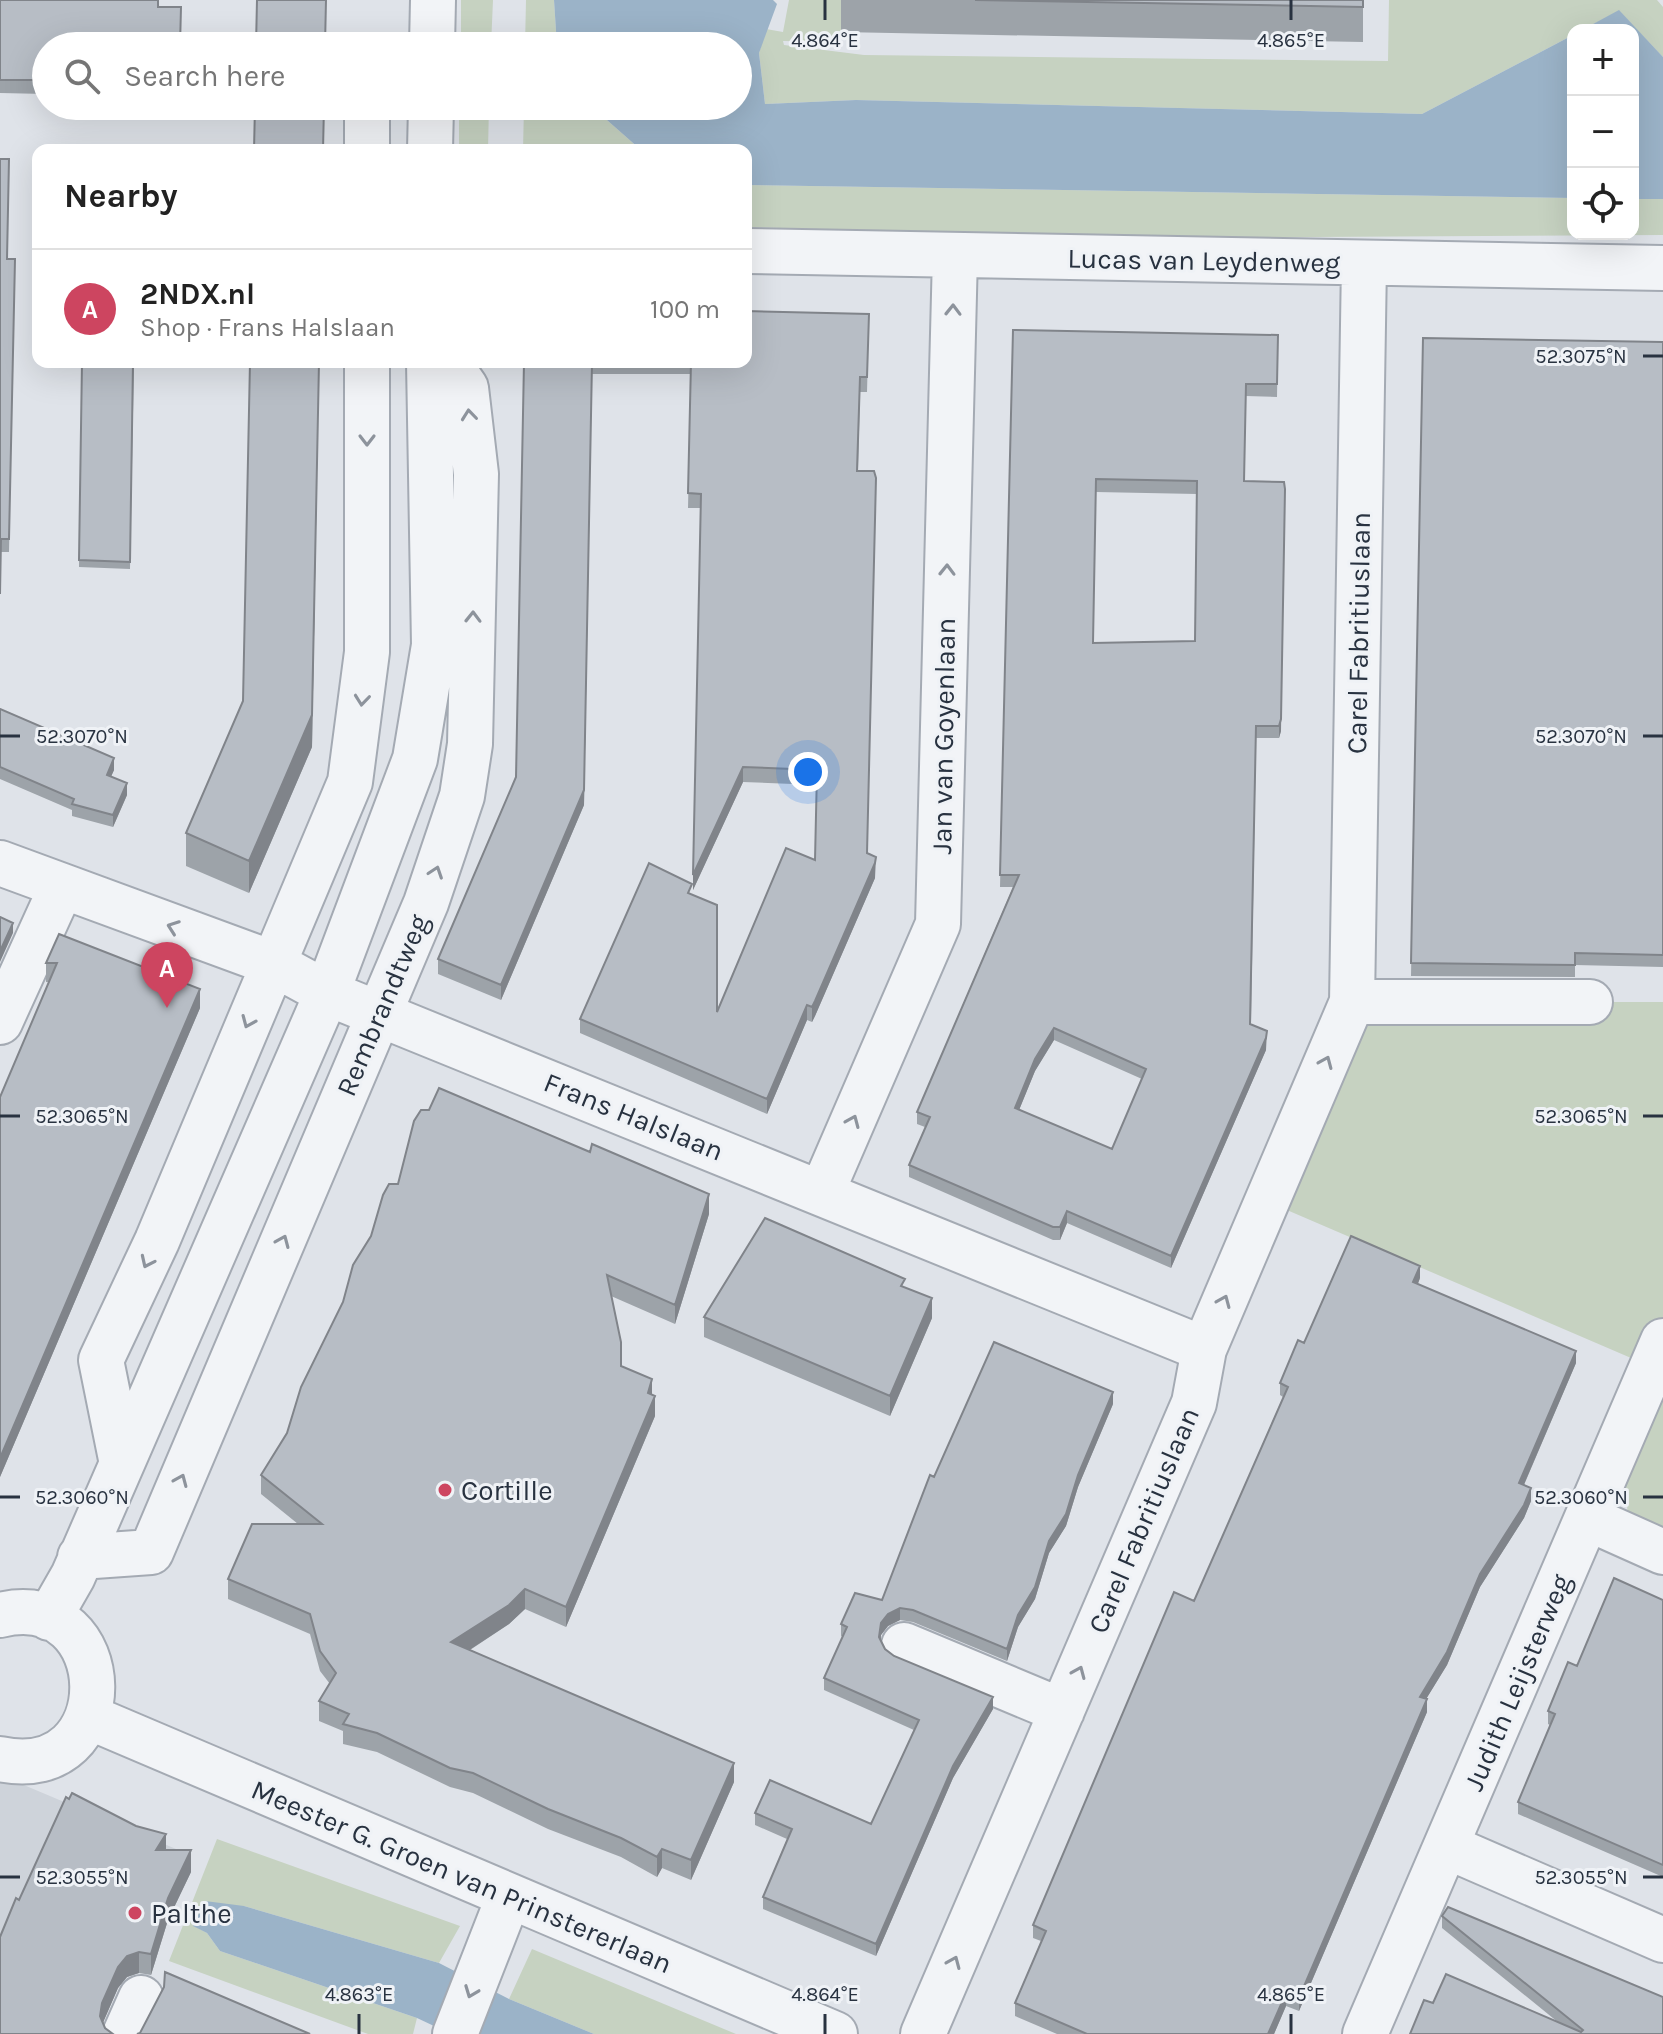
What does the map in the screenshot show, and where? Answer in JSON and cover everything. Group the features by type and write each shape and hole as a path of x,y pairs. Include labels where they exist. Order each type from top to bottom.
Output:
{"street":[{"path":"432,32 433,0"},
{"path":"367,120 367,144"},
{"path":"430,144 431,120"},
{"name":"Lucas van Leydenweg","path":"752,251 1663,268"},
{"name":"Jan van Goyenlaan","path":"822,1192 938,924 955,255"},
{"name":"Carel Fabritiuslaan","path":"923,2034 1194,1403 1204,1349 1352,1002 1364,263"},
{"path":"121,1459 101,1360 157,1241 350,782 367,652 367,368"},
{"name":"Rembrandtweg","path":"49,1618 80,1557 327,993 415,759 434,645 429,368"},
{"name":"Rembrandtweg","path":"80,1557 151,1552 426,903 462,796 470,744 476,474 466,388 452,368"},
{"name":"Frans Halslaan","path":"0,863 272,963 327,993 1204,1349"},
{"path":"0,1022 62,886"},
{"path":"1352,1002 1590,1002"},
{"name":"Judith Leijsterweg","path":"1365,2034 1663,1341"},
{"path":"1587,1518 1663,1552"},
{"path":"0,1615 32,1613 67,1628 90,1659 95,1678 89,1717 77,1735 61,1750 41,1759 16,1762 0,1759"},
{"path":"904,1645 1062,1711"},
{"name":"Meester G. Groen van Prinstererlaan","path":"89,1717 835,2034"},
{"path":"1446,1846 1663,1940"},
{"path":"455,2034 509,1896"}],"shaded area":[{"path":"0,1775 176,1849 95,2034 0,2034"}],"green space":[{"path":"461,0 493,0 492,32 461,32"},
{"path":"526,0 554,0 556,32 525,32"},
{"path":"789,0 841,0 841,42 783,41 784,45 864,55 1388,61 1389,0 1657,0 1663,7 1663,57 1639,32 1639,24 1631,24 1619,11 1594,24 1567,24 1567,38 1422,114 856,100 765,104 759,53 766,29 783,32"},
{"path":"459,120 489,120 488,144 459,144"},
{"path":"524,120 607,120 634,144 523,144"},
{"path":"752,185 1567,198 1567,236 1138,238 752,227"},
{"path":"1639,199 1663,199 1663,235 1639,235"},
{"path":"1352,1002 1663,1002 1663,1341 1652,1367 1266,1201"},
{"path":"1663,1390 1663,1532 1628,1516 1624,1475"},
{"path":"217,1839 460,1926 439,1963 244,1906 194,1926 207,1933 220,1951 417,2018 413,2034 368,2034 169,1961"},
{"path":"532,1949 736,2034 594,2034 509,1999"}],"water":[{"path":"554,0 773,0 777,4 759,53 765,104 856,100 1422,114 1567,38 1567,198 752,185 752,144 634,144 607,120 752,120 752,32 556,32"},
{"path":"1619,10 1632,24 1593,24"},
{"path":"1639,31 1663,57 1663,199 1639,199"},
{"path":"205,1901 244,1906 439,1963 509,1999 594,2034 451,2034 417,2018 220,1951 207,1933 193,1926"}],"building":[{"path":"0,0 158,0 158,7 181,7 180,32 32,32 32,80 0,80"},
{"path":"257,0 326,0 325,32 256,32"},
{"path":"975,0 1363,0 1363,7"},
{"path":"255,120 324,120 323,144 254,144"},
{"path":"0,159 9,159 7,259 15,259 9,539 1,539 0,594"},
{"path":"752,311 869,314 867,377 860,377 857,471 874,471 876,478 867,853 876,857 815,1001 812,1007 807,1005 767,1099 580,1019 649,863 692,884 688,893 717,905 717,1012 786,848 815,860 817,770 743,767 693,875 701,494 688,493 691,368 752,368"},
{"path":"1013,330 1278,335 1277,384 1246,384 1244,481 1284,482 1285,489 1281,719 1279,726 1256,726 1250,1024 1267,1031 1171,1256 1067,1211 1060,1227 1053,1227 909,1165 930,1117 917,1112 1019,875 1000,875","holes":["1096,479 1197,481 1195,641 1093,643","1054,1028 1146,1069 1112,1149 1015,1108 1035,1059"]},
{"path":"1423,338 1663,342 1663,955 1575,953 1575,965 1411,963"},
{"path":"82,368 133,368 130,562 79,560"},
{"path":"250,368 319,368 312,715 249,861 186,833 243,701"},
{"path":"524,368 592,368 584,790 501,985 438,959 516,777"},
{"path":"0,709 114,758 107,775 127,783 113,815 72,804 74,799 0,767"},
{"path":"0,917 13,923 0,951"},
{"path":"59,934 200,989 0,1458 0,1097 57,963 46,963"},
{"name":"Cortille","path":"439,1088 590,1152 592,1144 709,1194 675,1305 607,1275 621,1342 621,1366 652,1379 648,1393 655,1396 566,1607 525,1589 509,1605 451,1642 734,1763 691,1860 662,1849 657,1857 473,1773 450,1768 377,1733 343,1724 349,1714 319,1701 336,1673 320,1651 310,1614 228,1579 252,1524 322,1524 261,1475 287,1433 301,1387 343,1302 353,1265 371,1236 383,1195 389,1184 398,1184 414,1121 421,1110 429,1110"},
{"path":"765,1218 905,1279 901,1286 932,1298 890,1396 704,1317"},
{"path":"1351,1236 1420,1266 1413,1282 1576,1351 1519,1483 1531,1488 1524,1505 1480,1574 1447,1652 1420,1697 1427,1699 1299,1998 1286,1993 1268,2034 1087,2034 1015,2003 1046,1931 1033,1925 1174,1592 1194,1601 1288,1387 1280,1383 1298,1340 1304,1343"},
{"path":"994,1342 1113,1392 1078,1475 1066,1514 1049,1541 1035,1587 1018,1615 1007,1649 913,1610 900,1608 888,1614 881,1623 879,1637 885,1649 894,1656 993,1697 953,1766 876,1944 763,1897 792,1829 755,1813 770,1780 871,1824 919,1720 824,1678 847,1627 841,1624 855,1593 882,1600 930,1475 934,1477"},
{"path":"1614,1578 1663,1600 1663,1865 1518,1802 1555,1714 1548,1711 1568,1662 1577,1666"},
{"path":"72,1793 136,1826 166,1834 156,1850 191,1850 168,1898 151,1954 139,1952 127,1956 118,1967 102,2003 100,2016 105,2028 113,2034 0,2034 0,1937 66,1797 69,1799"},
{"path":"1448,1907 1663,1997 1663,2034 1410,2034 1424,2000 1433,2003 1446,1974 1581,2032 1583,2030 1442,1916"},
{"path":"165,1972 310,2034 137,2034 164,1987"}],"place":[{"name":"2NDX.nl","path":"167,1008"},
{"name":"Cortille","path":"445,1490"},
{"name":"Palthe","path":"135,1913"}]}
